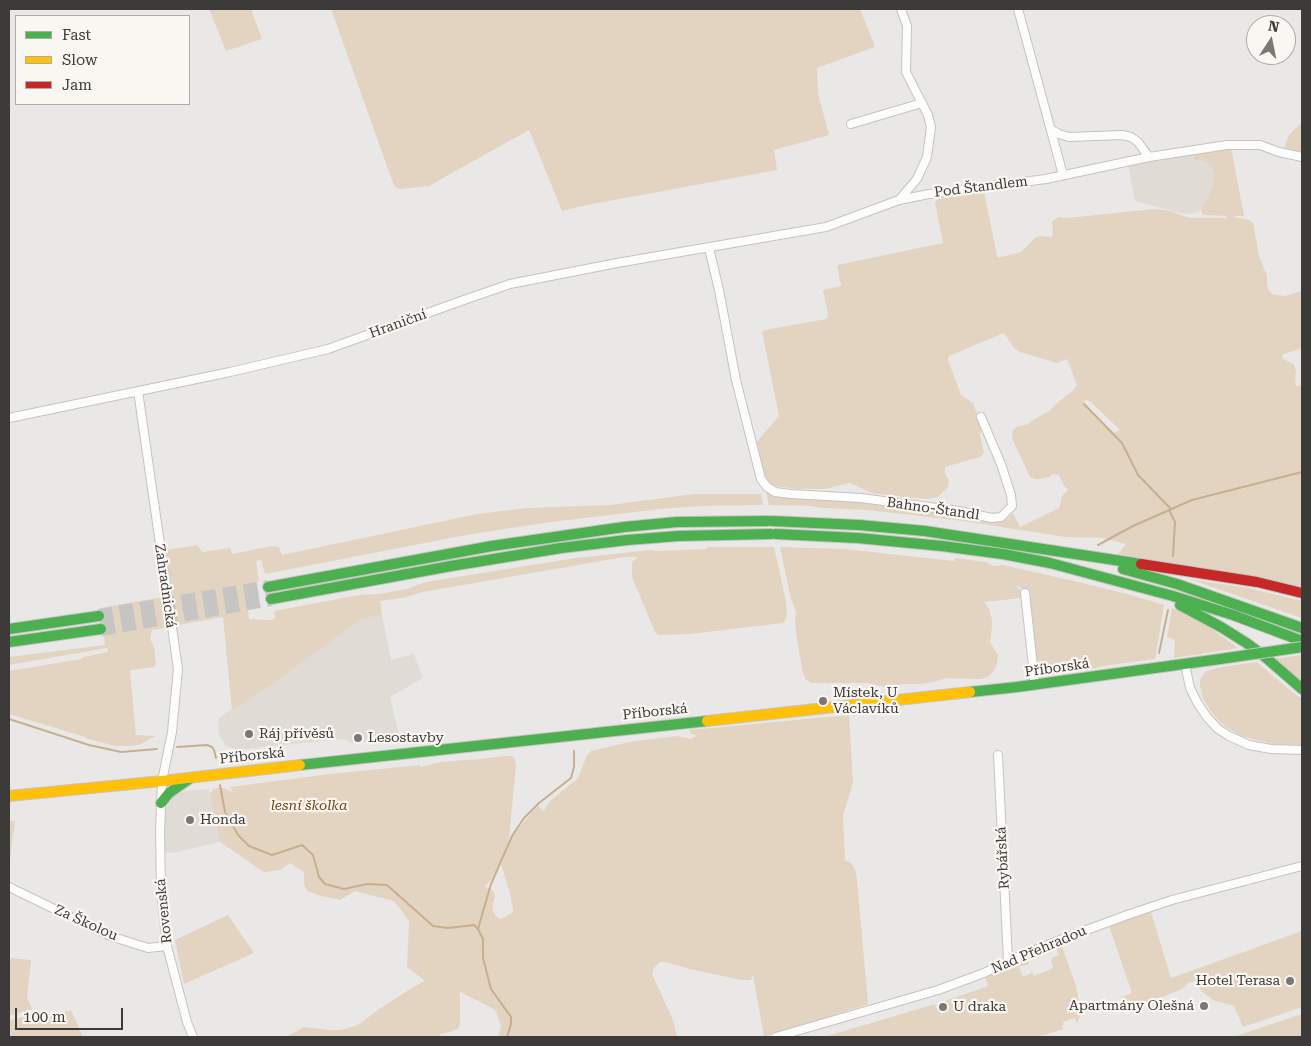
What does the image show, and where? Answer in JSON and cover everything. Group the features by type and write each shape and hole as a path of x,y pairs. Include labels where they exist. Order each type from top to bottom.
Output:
{"main road":[{"path":"268,587 492,546 624,527 677,522 770,521 859,525 969,537 1258,582 1302,594"},
{"path":"271,599 560,548 669,537 773,534 858,538 1003,554 1097,575 1173,596 1233,615 1302,641"},
{"path":"1032,548 1116,567 1177,584 1302,628"},
{"path":"1097,575 1160,596 1221,627 1264,656 1302,689"},
{"path":"9,629 99,616"},
{"path":"9,642 101,629"},
{"name":"Příborská","path":"9,796 162,781 1035,684 1302,647"},
{"path":"161,803 169,793 192,777"}],"street":[{"name":"Pod Štandlem","path":"900,200 917,179 927,157 931,128 928,115 906,72 907,26 901,9"},
{"path":"1018,9 1064,175"},
{"path":"851,124 922,103"},
{"path":"1052,130 1069,137 1122,135 1131,137 1138,142 1149,157"},
{"name":"Pod Štandlem","path":"789,234 826,227 900,200 929,194 1046,179 1149,157 1227,145 1260,145 1279,152 1302,157"},
{"name":"Hraniční","path":"9,418 230,372 328,349 510,284 617,263 789,234"},
{"name":"Bahno-Štandl","path":"709,248 736,380 761,479 767,487 775,492 861,498 958,511 992,518 1001,517 1012,506 1011,495 981,417"},
{"name":"Zahradnická","path":"138,391 178,669 172,732 162,781"},
{"path":"1025,593 1035,684"},
{"path":"1185,664 1190,688 1198,704 1218,728 1229,736 1249,745 1271,749 1302,750"},
{"name":"Rybářská","path":"998,755 1008,961"},
{"name":"Rovenská","path":"162,781 160,890 167,946 187,1022 193,1037"},
{"name":"Nad Přehradou","path":"776,1037 938,990 984,974 1008,961 1065,938 1172,900 1302,866"},
{"name":"Za Školou","path":"9,887 110,936 148,948 167,946"}],"shaded area":[{"path":"1193,154 1194,160 1202,160 1212,166 1215,175 1212,188 1198,212 1192,214 1180,213 1135,201 1128,165"},
{"path":"382,615 391,660 414,654 423,678 390,697 400,739 349,743 349,741 343,739 237,750 225,745 219,734 219,718 278,680 362,619"},
{"name":"Honda","path":"209,789 220,842 172,853 162,852 166,809 172,797 185,791"}],"green space":[{"path":"209,9 251,9 262,39 226,51"},
{"path":"331,9 860,9 875,47 817,68 818,93 829,135 774,150 777,170 562,211 529,130 429,186 396,188"},
{"path":"1302,120 1302,152 1284,148 1289,135"},
{"path":"1231,148 1244,216 1235,217 1249,220 1253,223 1259,256 1267,276 1269,291 1274,295 1285,296 1302,291 1302,348 1282,355 1283,359 1294,364 1296,386 1302,385 1302,588 1118,554 1126,544 1103,538 1065,537 963,521 867,510 769,505 765,488 969,515 997,521 1007,519 1013,513 1020,527 1059,508 1062,496 1068,490 1059,475 1054,474 1040,479 1030,477 1012,438 1012,434 1013,430 1017,427 1028,424 1049,411 1073,391 1077,385 1067,359 1057,363 1020,352 1014,348 1004,333 949,356 948,360 961,395 973,403 978,416 984,452 980,457 945,467 945,473 949,481 948,487 938,497 927,499 871,493 849,483 826,489 797,489 775,486 769,483 764,475 755,444 779,416 762,332 826,319 828,314 823,290 841,286 837,265 943,243 935,203 939,199 984,192 998,258 1021,252 1035,238 1040,236 1051,237 1053,235 1052,221 1059,217 1067,218 1154,209 1166,210 1190,218 1227,218 1226,216 1204,215 1202,213 1201,209 1212,188 1215,175 1212,166 1202,160 1194,160 1193,154","holes":["1084,401 1091,402 1120,430 1114,433 1088,408"]},
{"path":"694,494 761,494 763,505 660,509 543,523 461,536 265,574 261,560 256,561 259,581 245,584 249,619 270,620 275,618 274,611 359,595 380,594 407,589 426,582 575,558 651,550 705,549 709,547 774,547 786,601 787,614 783,623 690,634 658,635 655,632 632,577 632,562 638,557 624,557 380,601 382,615 362,619 278,680 232,710 223,617 178,625 165,550 197,545 203,552 230,548 232,554 272,546 279,547 282,555 477,514 527,508 610,505"},
{"path":"780,547 844,549 954,561 955,558 986,562 993,566 1003,565 1131,595 1164,605 1155,659 1042,675 1037,673 1028,596 1031,593 1014,584 1022,592 1022,598 984,602 989,609 992,619 990,642 998,655 995,669 989,676 981,679 947,678 934,682 885,687 869,683 812,683 806,680 803,673 797,640 796,612 791,599"},
{"path":"1189,579 1248,588 1302,601 1302,618"},
{"path":"162,597 166,628 152,630 150,639 154,647 156,664 154,667 130,671 136,735 156,736 139,745 115,746 9,714 9,671 81,659 108,652 107,648 9,665 9,657 105,645 100,608"},
{"path":"1172,608 1200,620 1238,648 1174,658 1175,640 1167,637"},
{"path":"1302,655 1302,685 1272,659"},
{"path":"1257,662 1302,699 1302,745 1273,744 1241,736 1219,721 1203,699 1200,680 1207,671"},
{"name":"lesní školka","path":"849,715 853,783 843,815 845,860 851,863 855,869 857,879 868,1004 764,1037 753,975 751,980 742,980 661,962 654,968 652,974 673,1020 677,1037 498,1037 501,1026 496,1011 460,992 459,1028 441,1034 438,1037 286,1037 304,1027 340,1030 358,1025 379,1009 425,981 407,967 409,921 394,901 355,891 340,900 307,891 304,884 304,872 290,863 280,870 264,872 220,842 210,794 214,789 221,787 233,792 230,787 330,774 420,765 420,767 441,762 512,756 516,766 509,838 504,854 491,880 484,887 493,891 495,896 493,911 501,919 513,912 511,897 501,864 513,835 538,806 544,811 550,801 578,778 587,755 591,751 634,741 678,736 690,739 697,736 690,733 689,730"},
{"path":"9,821 15,821 9,866"},
{"path":"1151,912 1171,978 1302,931 1302,1007 1243,1027 1234,1006 1215,1001 1200,989 1195,981 1188,983 1182,989 1128,1011 1122,997 1132,993 1109,926"},
{"path":"228,915 254,953 184,984 175,940"},
{"path":"1061,943 1076,986 1081,1012 1077,1025 1075,1018 1063,1022 1063,1029 1039,1037 824,1037 935,1004 937,1009 946,1006 945,1001 988,986 984,973 1026,957 1029,964 1019,967 1023,977 1032,973 1030,968 1034,976 1053,968 1052,958 1059,955 1055,946"},
{"path":"12,958 31,960 27,997 32,1009 9,1016 9,961"},
{"path":"71,1010 83,1037 12,1037 9,1029 9,1018 10,1020 35,1014 38,1020"},
{"path":"1302,1014 1302,1037 1233,1037"}],"waterway":[{"path":"1084,404 1122,443 1138,475 1171,509"},
{"path":"1098,545 1133,526 1192,500 1302,472"},
{"path":"1169,510 1175,522 1173,556"},
{"path":"1159,653 1168,610"},
{"path":"9,719 89,745 121,752 157,749"},
{"path":"177,747 207,745 212,747 216,758"},
{"path":"478,929 491,884 512,836 524,818 539,803 571,778 574,767 574,751"},
{"path":"220,785 225,812 238,835 249,846 272,855 302,845 313,855 319,877 325,884 344,889 367,884 387,885 433,926 448,928 474,925 483,939 483,958 491,989 511,1017 507,1037"}],"tunnel":[{"path":"99,616 268,587"},
{"path":"101,629 271,599"}],"traffic: fast":[{"path":"268,587 492,546 624,527 677,522 768,521"},
{"path":"772,521 859,525 925,531 1141,564"},
{"path":"271,599 561,548 678,536 771,534"},
{"path":"776,534 858,538 942,546 1003,554 1050,563 1173,596 1233,615 1302,641"},
{"path":"1123,569 1177,584 1302,628"},
{"path":"1180,605 1248,644 1302,689"},
{"path":"9,629 99,616"},
{"path":"9,642 101,629"},
{"path":"1220,659 1302,647"},
{"path":"970,692 1220,659"},
{"path":"300,765 707,721"},
{"path":"161,803 169,793 189,779"}],"traffic: slow":[{"path":"707,721 970,692"},
{"path":"9,796 300,765"}],"traffic: jam":[{"path":"1141,564 1257,582 1302,593"}],"place":[{"name":"Místek, U Václavíků","path":"823,701"},
{"name":"Ráj přívěsů","path":"249,734"},
{"name":"Lesostavby","path":"358,738"},
{"name":"Honda","path":"190,820"},
{"name":"Hotel Terasa","path":"1290,981"},
{"name":"Apartmány Olešná","path":"1204,1006"},
{"name":"U draka","path":"943,1007"}]}
